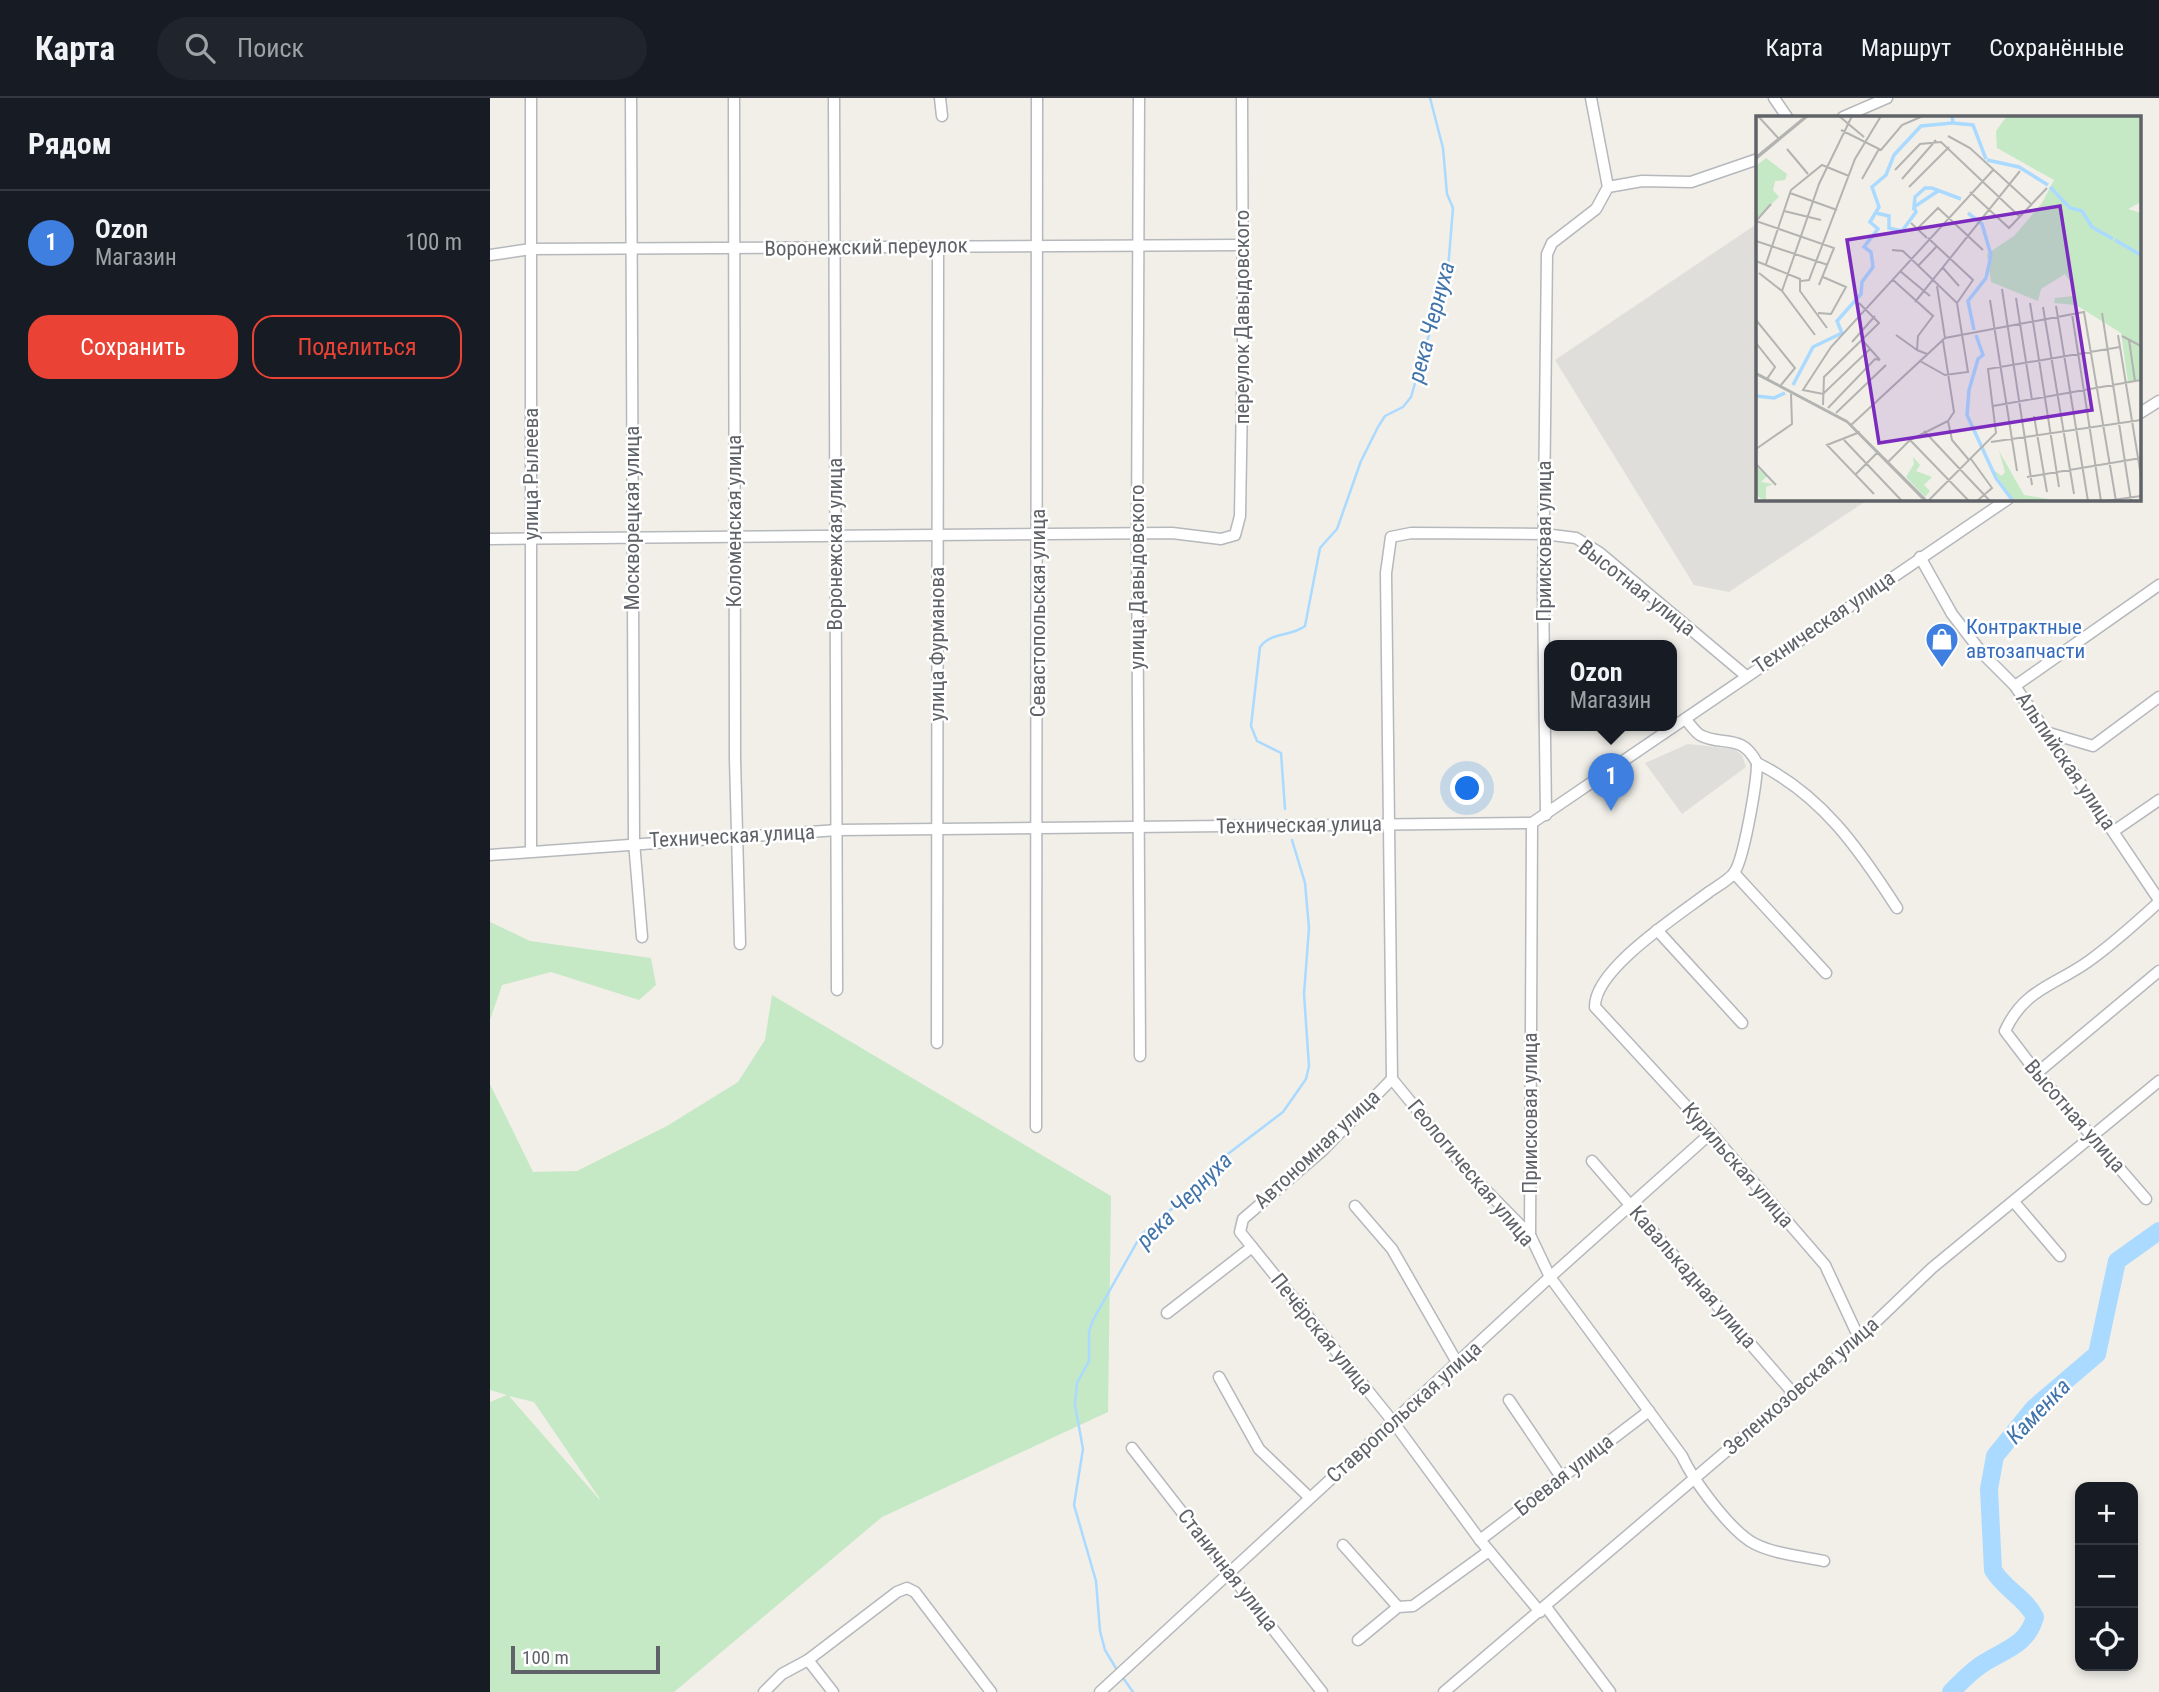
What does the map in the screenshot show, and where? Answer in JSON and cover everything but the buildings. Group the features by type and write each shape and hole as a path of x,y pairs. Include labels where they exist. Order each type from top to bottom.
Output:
{"street":[{"name":"улица Рылеева","path":"531,98 531,850"},
{"name":"Москворецкая улица","path":"631,98 634,842 642,937"},
{"name":"Коломенская улица","path":"734,98 733,537 740,944"},
{"name":"Воронежская улица","path":"834,98 837,990"},
{"path":"940,98 942,116"},
{"name":"Севастопольская улица","path":"1036,1127 1037,98"},
{"name":"улица Давыдовского","path":"1139,98 1137,535 1140,1056"},
{"name":"переулок Давыдовского","path":"1137,535 1172,533 1221,539 1235,535 1240,503 1242,98"},
{"path":"1591,98 1608,187 1642,181 1691,182 1756,160"},
{"path":"1774,98 1786,116"},
{"path":"1845,116 1887,98"},
{"name":"Приисковая улица","path":"1545,640 1544,267 1552,243 1597,209 1608,187"},
{"name":"Воронежский переулок","path":"490,255 531,249 1036,244 1242,245"},
{"name":"улица Фурманова","path":"937,1043 938,246"},
{"path":"2142,412 2159,401"},
{"name":"Техническая улица","path":"1677,725 1745,675 2006,500"},
{"name":"Высотная улица","path":"1391,537 1399,533 1544,534 1576,538 1587,543 1745,675"},
{"path":"490,538 1137,535"},
{"name":"Геологическая улица","path":"1391,537 1386,573 1392,1079 1468,1172 1530,1235 1550,1277 1682,1456 1693,1479 1744,1537 1756,1545 1824,1561"},
{"name":"Альпийская улица","path":"1920,557 1952,614 1982,653 2015,686 2049,733 2159,901"},
{"path":"2015,686 2159,585"},
{"path":"2049,733 2093,746 2159,697"},
{"path":"1685,719 1699,735 1728,739 1742,746 1757,763 1789,779 1813,800 1862,855 1897,908"},
{"name":"Приисковая улица","path":"1545,731 1546,816"},
{"name":"Техническая улица","path":"490,855 634,842 837,830 1532,823 1668,731"},
{"path":"1742,1023 1657,930 1734,873 1757,787 1757,763"},
{"path":"2114,831 2159,800"},
{"name":"Приисковая улица","path":"1530,1235 1532,823"},
{"path":"1734,873 1826,973"},
{"name":"Высотная улица","path":"2146,1199 2037,1073 2005,1031 2012,1014 2034,991 2056,983 2087,962 2124,934 2159,901"},
{"name":"Курильская улица","path":"1657,930 1600,988 1595,998 1595,1007 1711,1133 1825,1265 1859,1338"},
{"path":"2037,1073 2159,971"},
{"name":"Автономная улица","path":"1243,1219 1323,1150 1392,1079"},
{"name":"Зеленхозовская улица","path":"1444,1692 1859,1338 1932,1268 2159,1081"},
{"name":"Ставропольская улица","path":"1100,1692 1550,1277 1711,1133"},
{"name":"Кавалькадная улица","path":"1592,1161 1793,1393"},
{"path":"2014,1202 2060,1256"},
{"path":"1355,1206 1392,1250 1458,1364"},
{"name":"Печёрская улица","path":"1243,1219 1240,1232 1394,1423 1480,1540 1543,1609 1610,1692"},
{"path":"1167,1313 1252,1247"},
{"path":"1219,1377 1259,1449 1310,1497"},
{"path":"1509,1400 1561,1477"},
{"name":"Боевая улица","path":"1480,1540 1649,1411"},
{"name":"Станичная улица","path":"1132,1448 1231,1571 1322,1692"},
{"path":"1343,1545 1398,1607"},
{"path":"1358,1640 1398,1607 1413,1606 1489,1551"},
{"path":"764,1692 782,1674 808,1660 897,1591 907,1588 915,1592 991,1692"},
{"path":"808,1660 833,1692"}],"shaded area":[{"path":"1756,224 1756,500 1867,500 1729,592 1694,585 1555,360"},
{"path":"1688,744 1734,749 1742,755 1746,767 1682,814 1645,763"}],"green space":[{"path":"490,922 530,941 651,958 656,985 639,1000 551,972 502,985 490,1020"},
{"path":"772,995 1111,1196 1108,1412 882,1517 674,1692 490,1692 490,1402 507,1395 490,1390 490,1084 533,1172 577,1171 667,1126 738,1082 765,1040","holes":["509,1396 534,1402 600,1499"]}],"waterway":[{"name":"река Чернуха","path":"1285,809 1281,753 1257,741 1251,726 1260,647 1276,636 1305,626 1320,548 1337,529 1361,461 1378,427 1385,416 1403,407 1411,397 1448,269 1453,208 1447,194 1443,148 1430,98"},
{"name":"река Чернуха","path":"1117,1670 1105,1650 1100,1631 1096,1581 1074,1505 1083,1449 1075,1405 1077,1383 1089,1361 1089,1332 1093,1320 1141,1235 1188,1195 1212,1166 1283,1112 1306,1079 1309,1066 1304,994 1309,928 1305,883 1292,840"},
{"name":"Каменка","path":"1951,1692 1980,1666 2021,1640 2035,1617 1993,1570 1989,1489 1995,1456 2034,1408 2097,1354 2117,1261 2159,1231"},
{"name":"река Чернуха","path":"1121,1675 1133,1692"}],"place":[{"name":"Контрактные автозапчасти","path":"1942,669"},
{"name":"Ozon","path":"1611,811"}]}
